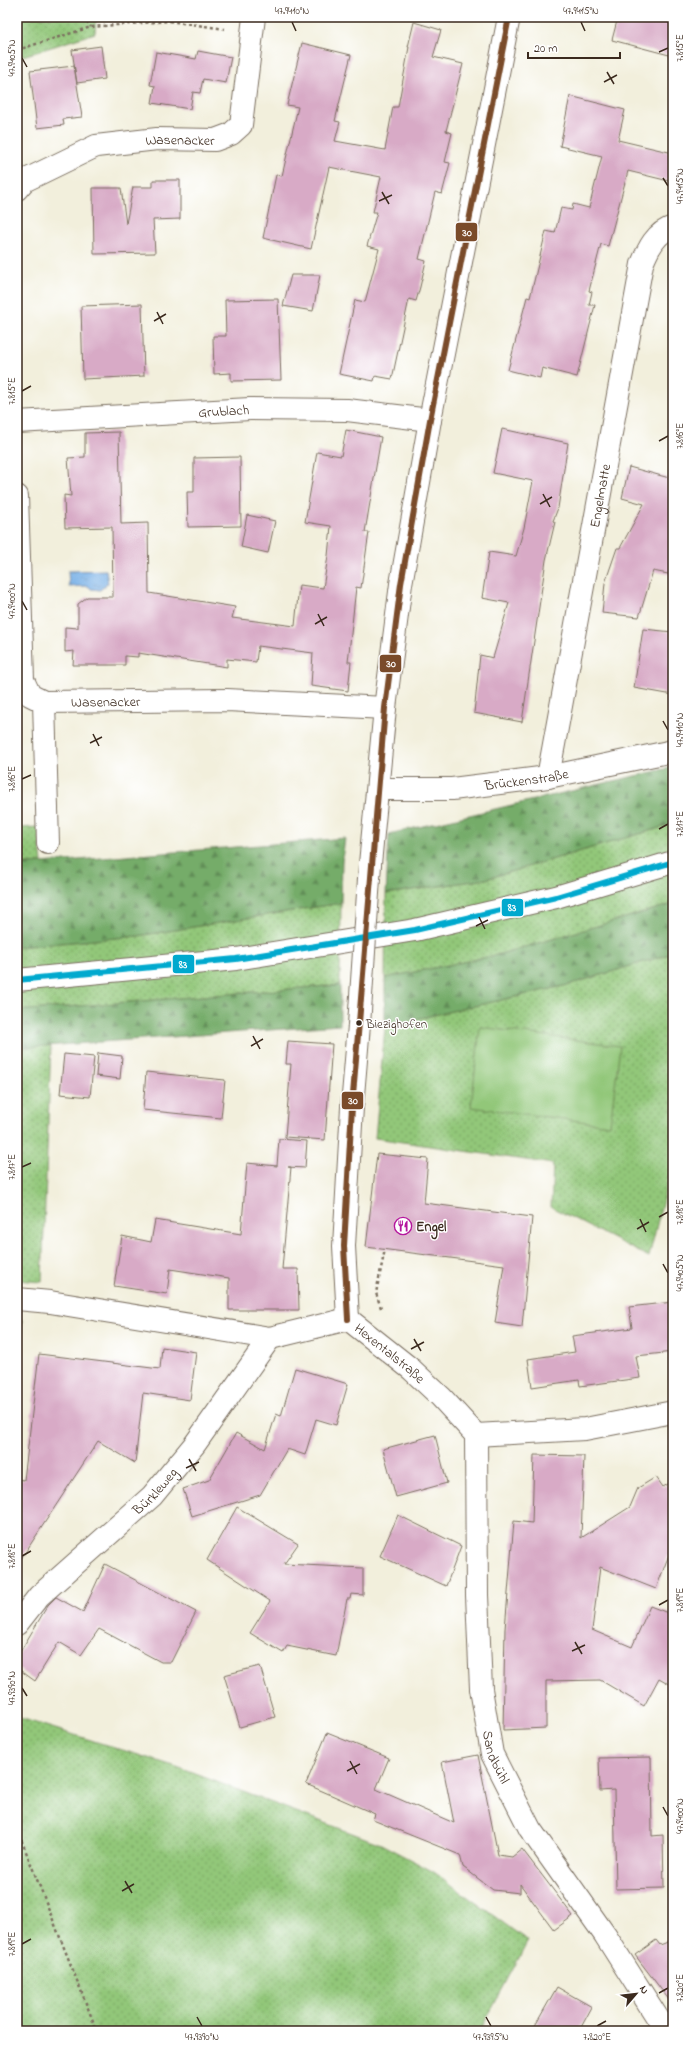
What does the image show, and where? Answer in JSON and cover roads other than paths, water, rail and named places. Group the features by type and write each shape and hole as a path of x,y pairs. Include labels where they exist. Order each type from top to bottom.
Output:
{"street":[{"path":"348,1319 344,1246 352,1107 370,864 385,708 401,584 430,420 509,17"},
{"name":"Wasenacker","path":"17,189 24,182 96,146 157,140 215,140 231,134 241,125 253,25"},
{"name":"Engelmatte","path":"548,777 642,264 649,246 659,235 673,227"},
{"name":"Grublach","path":"17,422 250,409 347,410 430,420"},
{"path":"17,496 23,680 30,695 44,702 48,843"},
{"name":"Wasenacker","path":"44,702 227,700 385,708"},
{"name":"Brückenstraße","path":"378,789 452,789 548,777 673,751"},
{"path":"17,980 236,959 415,930 556,896 673,862"},
{"name":"Hexentalstraße","path":"17,1299 50,1302 270,1338 348,1319 411,1369 441,1397 476,1435"},
{"name":"Bürkleweg","path":"17,1624 39,1596 152,1496 195,1444 270,1338"},
{"path":"476,1435 585,1429 673,1412"},
{"name":"Sandbühl","path":"476,1435 476,1595 481,1689 492,1754 530,1829 605,1935 666,2031"}],"water":[{"path":"106,570 108,583 100,590 91,589 88,586 69,587 68,571"}],"place":[{"name":"Biezighofen","path":"359,1023"},
{"name":"Engel","path":"403,1226"}]}
